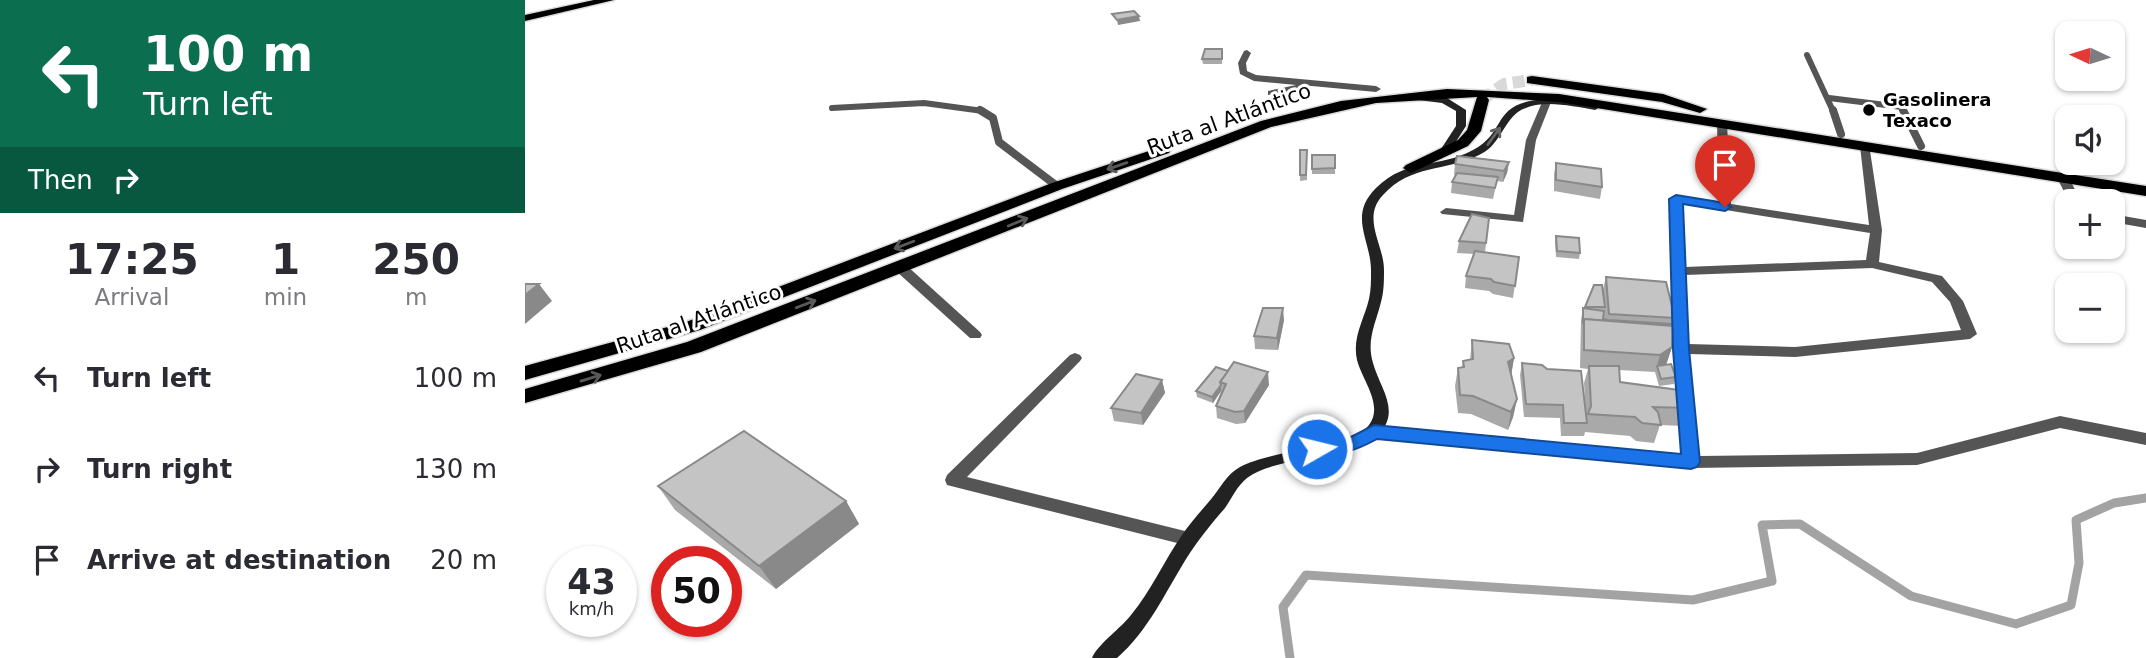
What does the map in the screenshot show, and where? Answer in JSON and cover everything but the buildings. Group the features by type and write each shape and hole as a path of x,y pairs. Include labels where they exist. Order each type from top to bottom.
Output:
{"highway":[{"path":"525,15 587,0"},
{"path":"525,15 609,0"},
{"path":"1532,80 1663,98 1705,110"},
{"name":"Ruta al Atlántico","path":"525,373 693,326 1058,186 1277,110 1424,85 1491,85 1705,110 2146,182"},
{"name":"Ruta al Atlántico","path":"525,396 694,347 1266,124 1372,94 1491,92 1656,112 2146,191"},
{"path":"1411,168 1463,143 1474,131 1482,100"}],"main road":[{"path":"1372,94 1432,98 1454,104 1461,110 1463,120 1458,134 1446,149"},
{"path":"1102,658 1117,647 1154,602 1189,539 1243,473 1306,452 1355,443 1374,432 1383,413 1379,393 1365,366 1360,342 1377,292 1377,255 1367,220 1371,200 1393,178 1411,168 1465,159 1480,152 1490,143 1507,116 1517,108 1546,102 1656,112"}],"street":[{"path":"1247,53 1242,63 1243,72 1254,78 1320,83 1372,94"},
{"path":"1271,93 1320,83"},
{"path":"1446,212 1519,219 1531,140 1546,102"},
{"path":"1722,123 1725,207"},
{"path":"1865,146 1876,230 1872,264"},
{"path":"2063,178 2068,189"},
{"path":"1691,462 1681,349 1676,199 1876,230"},
{"path":"2125,220 2146,224"},
{"path":"1678,271 1872,264 1937,279 1956,301 1970,334 1795,352 1681,349"},
{"path":"901,268 975,335"},
{"path":"1075,358 953,480 1189,539"},
{"path":"1374,432 1691,462 1917,459 2060,422 2146,439"}],"lane":[{"path":"1807,55 1829,99 1841,134"},
{"path":"1829,99 1902,107 1921,146"},
{"path":"832,108 924,103 979,109 993,118 999,142 1058,186"}],"waterway":[{"path":"1290,658 1283,607 1306,575 1693,600 1772,581 1762,525 1800,524 1911,596 2016,624 2071,605 2079,563 2076,520 2114,503 2146,498"}],"tunnel":[{"path":"1482,100 1504,84 1532,80"}],"place":[{"name":"Gasolinera Texaco","path":"1869,110"}],"route":[{"path":"1317,449 1355,443 1374,432 1691,462 1681,349 1676,199 1725,207"}]}
